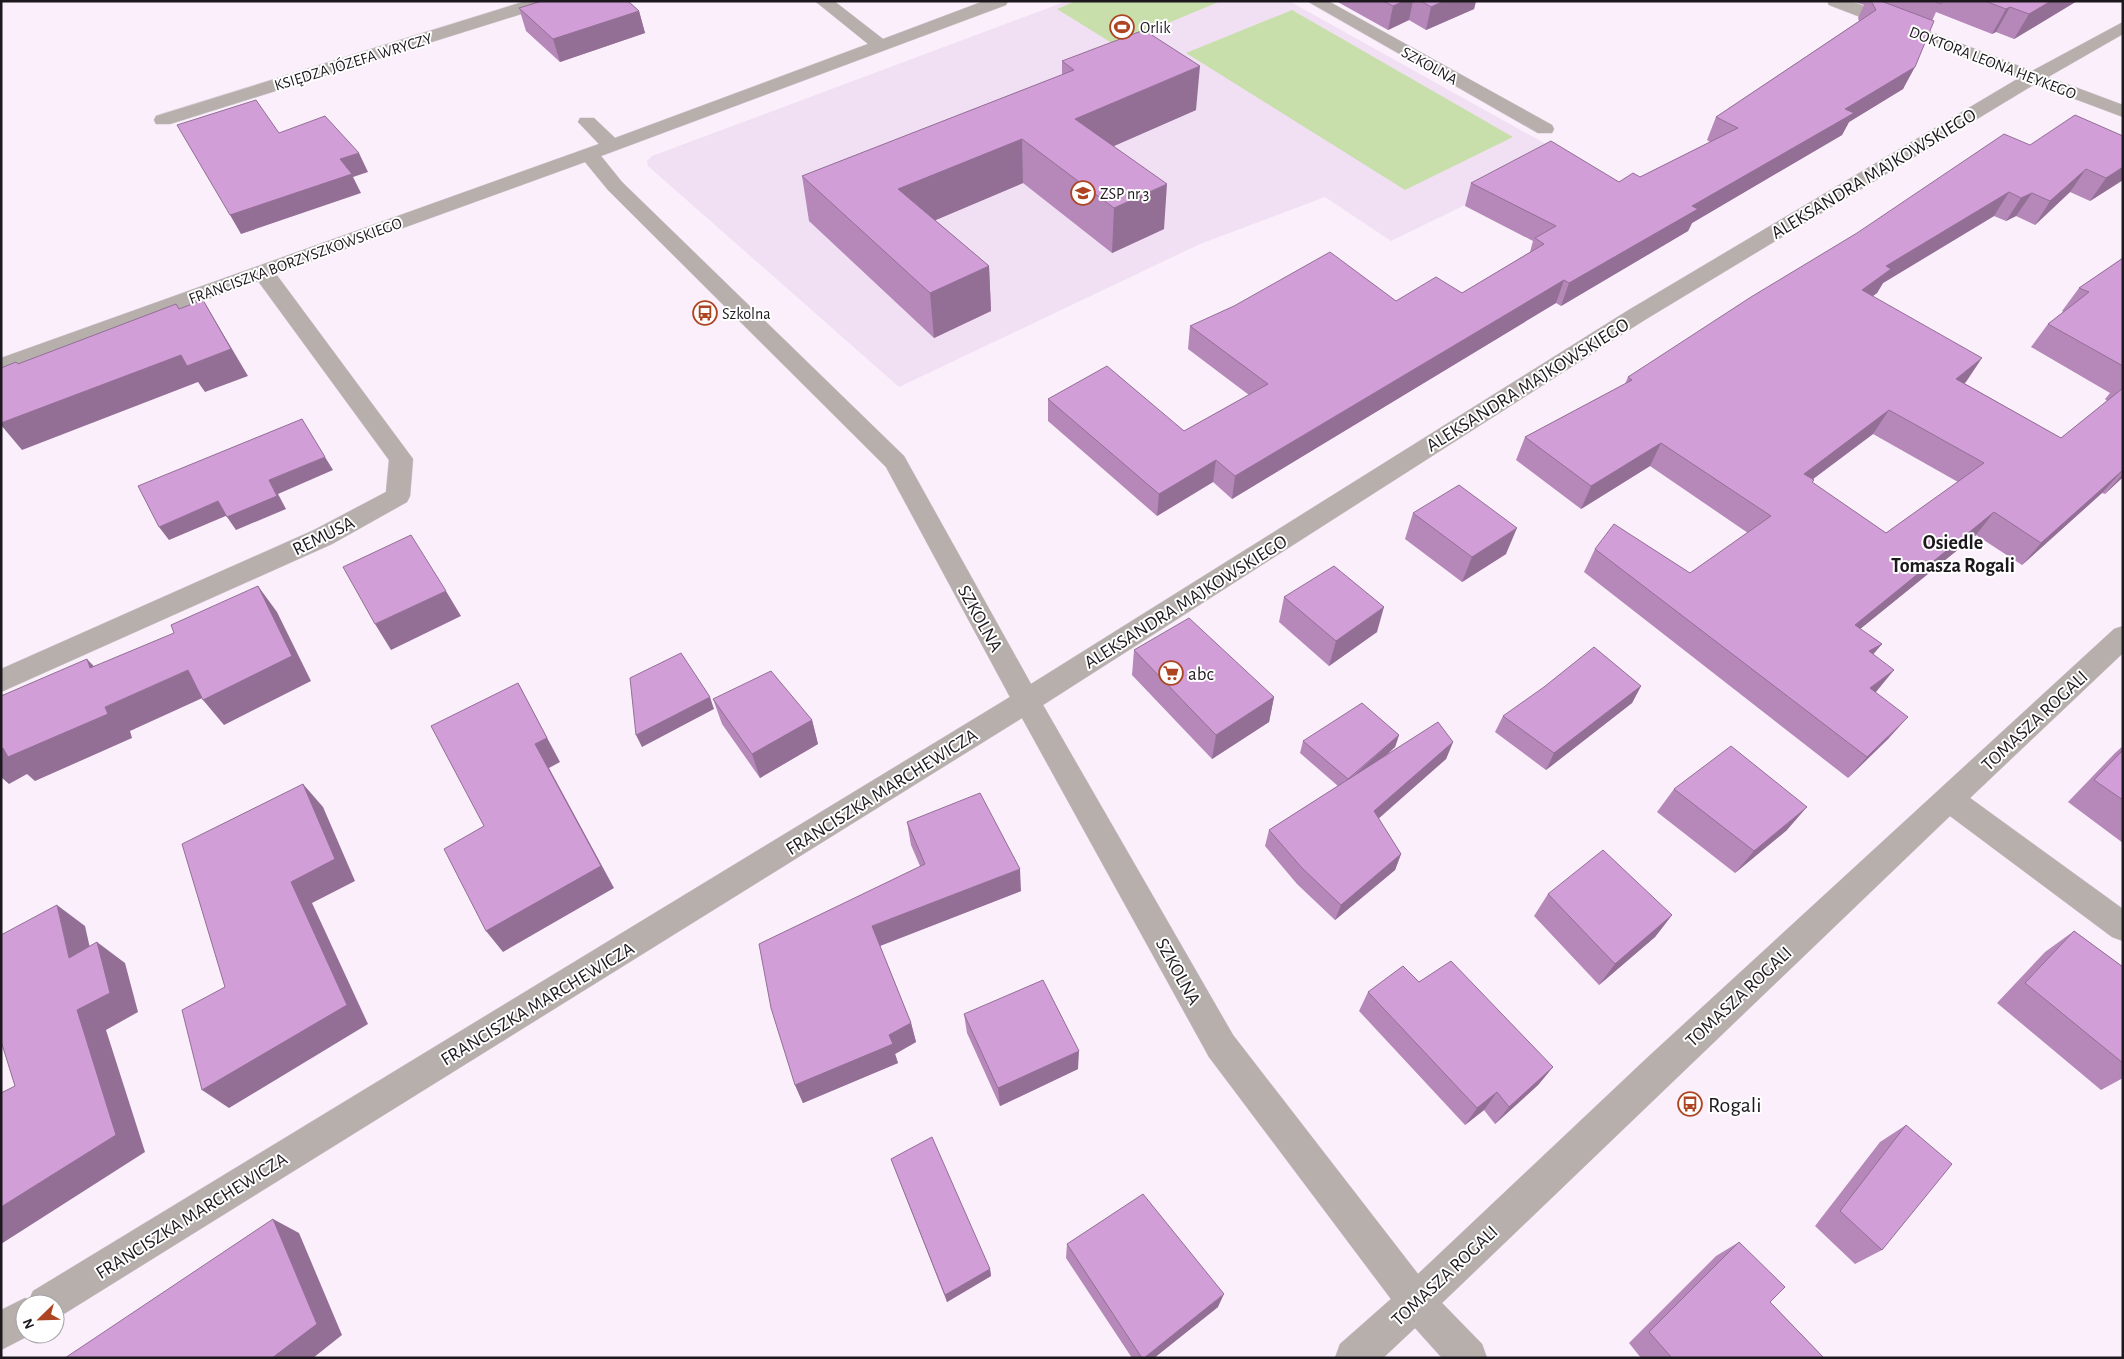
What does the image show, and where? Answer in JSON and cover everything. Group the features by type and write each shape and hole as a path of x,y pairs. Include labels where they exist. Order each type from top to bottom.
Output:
{"street":[{"name":"KSIĘDZA JÓZEFA WRYCZY","path":"163,120 544,1"},
{"path":"823,1 880,45"},
{"path":"588,154 1000,1"},
{"name":"SZKOLNA","path":"1315,1 1545,129"},
{"name":"DOKTORA LEONA HEYKEGO","path":"1835,1 2123,112"},
{"name":"ALEKSANDRA MAJKOWSKIEGO","path":"1027,701 1635,316 2034,77 2123,27"},
{"path":"587,122 611,145"},
{"name":"SZKOLNA","path":"588,154 615,186 895,462 1221,1046 1416,1302 1468,1358"},
{"name":"FRANCISZKA BORZYSZKOWSKIEGO","path":"1,366 588,154"},
{"name":"REMUSA","path":"1,681 322,537 398,496 401,459 263,272"},
{"name":"TOMASZA ROGALI","path":"1354,1358 1416,1302 1660,1069 2123,636"},
{"name":"FRANCISZKA MARCHEWICZA","path":"62,1294 1027,701"},
{"path":"1950,799 2123,927"},
{"path":"1,1331 15,1323"}],"shaded area":[{"name":"ZSP nr 3","path":"1067,1 1289,1 1562,153 1465,205 1391,241 1325,197 1200,244 899,387 648,166 647,161 652,156"}],"green space":[{"name":"Orlik","path":"1076,1 1221,1 1115,45 1057,9"},
{"path":"1292,10 1513,137 1405,190 1186,53"}],"building":[{"path":"542,1 628,1 639,11 553,39 519,8"},
{"path":"1383,1 1404,1 1393,6"},
{"path":"1421,1 1444,1 1431,7"},
{"path":"1871,1 1881,1 1934,21 1915,67 1845,109 1854,113 1692,206 1698,209 1569,283 1564,280 1235,476 1216,460 1159,494 1048,399 1107,366 1184,431 1268,384 1190,326 1234,306 1330,252 1396,301 1436,277 1462,293 1544,244 1535,238 1556,226 1471,183 1551,141 1619,182 1633,173 1640,177 1738,128 1716,117 1876,10"},
{"path":"1985,1 2051,1 2029,14 2010,7 2006,9"},
{"path":"1144,30 1200,66 1075,119 1167,184 1114,208 1022,139 898,189 989,266 930,293 802,176 1074,70 1062,61"},
{"path":"256,100 279,133 325,116 359,153 340,159 352,174 230,215 177,125"},
{"path":"2075,115 2123,136 2123,167 2106,178 2086,169 2050,201 2032,193 2021,198 2009,192 1886,266 1891,269 1862,290 1982,358 1956,379 2061,438 2123,388 2123,470 2041,543 1994,512 1855,625 1882,644 1869,651 1894,670 1870,688 1908,717 1867,757 1595,549 1614,524 1690,573 1771,516 1661,443 1591,486 1525,437 1632,380 1628,377 1751,297 1857,233 2004,134 2030,145","holes":["1889,410 1984,463 1886,533 1812,482 1814,480 1804,474"]},
{"path":"2123,258 2123,366 2048,324 2089,292 2079,288"},
{"path":"203,300 231,349 187,366 181,355 1,423 1,368 16,362 18,364 176,304 179,309"},
{"path":"302,419 325,457 269,480 277,496 227,517 218,501 159,527 138,486"},
{"path":"1459,485 1517,528 1472,557 1413,513"},
{"path":"411,535 446,591 375,624 343,567"},
{"path":"1334,566 1384,607 1336,641 1284,597"},
{"path":"258,586 292,656 203,700 188,670 105,707 108,714 8,757 3,748 1,749 1,696 87,659 90,668 174,633 171,625"},
{"path":"1189,618 1274,697 1216,735 1134,650"},
{"path":"1594,647 1641,686 1554,753 1503,716 1544,687"},
{"path":"681,653 710,697 636,735 630,678"},
{"path":"771,671 812,720 752,754 713,699"},
{"path":"518,683 547,738 535,744 601,866 486,931 444,849 484,826 431,726"},
{"path":"1362,703 1399,735 1348,779 1303,741"},
{"path":"1438,722 1453,742 1374,811 1401,854 1341,905 1302,868 1269,830"},
{"path":"1731,746 1807,807 1754,851 1674,789"},
{"path":"2123,750 2123,800 2094,780"},
{"path":"303,784 335,859 291,882 347,1005 202,1090 182,1010 225,987 182,844"},
{"path":"980,793 1020,869 872,926 911,1023 889,1035 893,1044 795,1085 771,1008 759,944 925,864 907,822"},
{"path":"1603,850 1672,915 1615,964 1548,894"},
{"path":"57,905 69,958 97,942 110,993 77,1010 116,1135 1,1207 1,1093 15,1086 1,1041 1,935"},
{"path":"2074,931 2123,967 2123,1063 2025,983"},
{"path":"1451,961 1553,1067 1509,1107 1497,1092 1477,1108 1368,992 1403,966 1419,982"},
{"path":"1043,980 1079,1051 998,1088 964,1014"},
{"path":"1906,1125 1952,1164 1882,1250 1840,1211"},
{"path":"932,1137 990,1269 945,1295 891,1159"},
{"path":"1143,1194 1224,1294 1142,1358 1067,1244"},
{"path":"273,1219 317,1324 272,1358 65,1358"},
{"path":"1739,1242 1785,1287 1770,1302 1824,1358 1672,1358 1649,1332"}],"place":[{"name":"Orlik","path":"1122,27"},
{"name":"ZSP nr 3","path":"1083,193"},
{"name":"Szkolna","path":"705,313"},
{"name":"abc","path":"1171,673"},
{"name":"Rogali","path":"1690,1104"}],"district":[{"name":"Osiedle Tomasza Rogali","path":"1953,554"}]}
